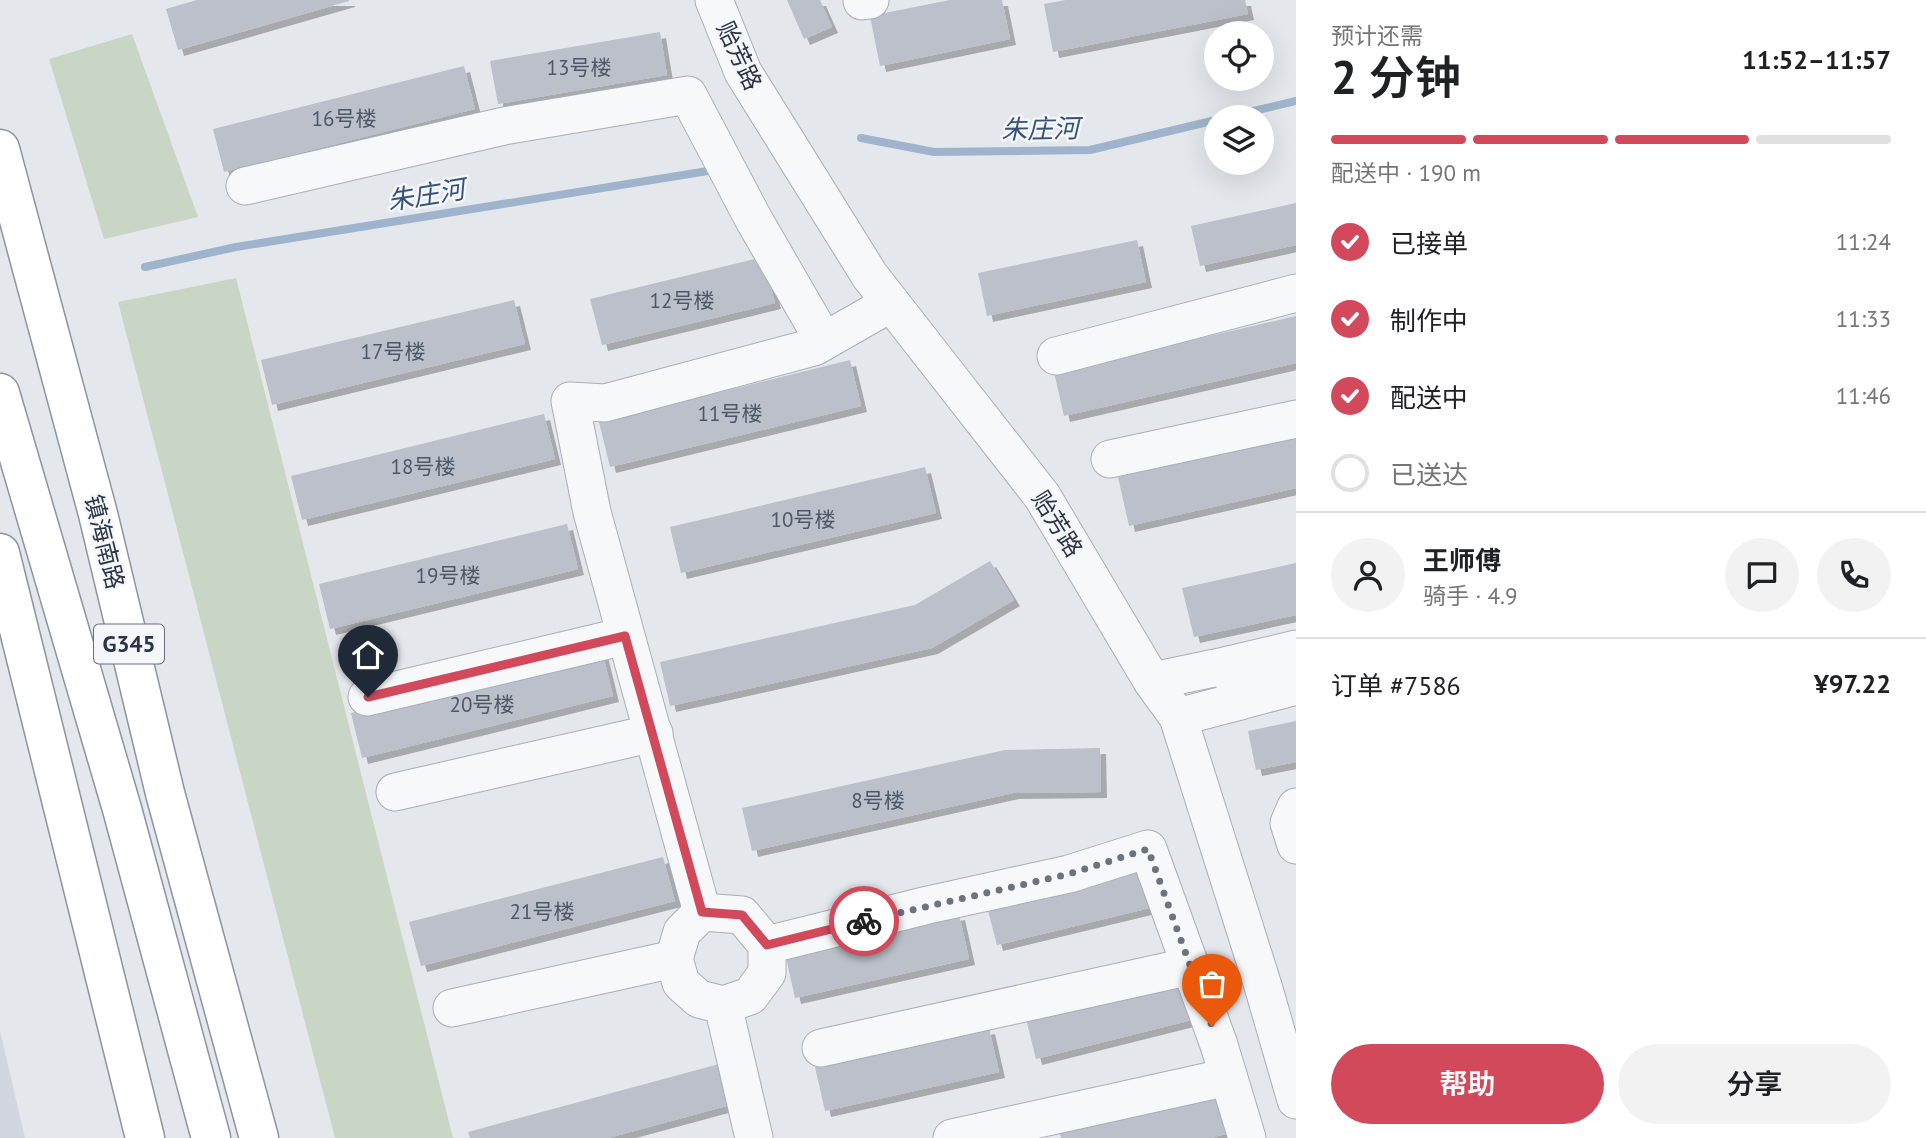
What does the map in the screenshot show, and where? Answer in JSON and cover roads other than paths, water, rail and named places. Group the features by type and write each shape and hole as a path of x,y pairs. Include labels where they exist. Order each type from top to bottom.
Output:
{"highway":[{"name":"镇海南路","path":"0,149 98,514 165,793 259,1138"},
{"name":"G345","path":"0,393 122,809 211,1138"},
{"path":"0,553 145,1138"}],"street":[{"name":"贻芳路","path":"714,0 743,72 870,276 1042,496 1152,681 1178,717 1296,1100"},
{"path":"245,186 504,126 688,95 754,220 824,341"},
{"path":"1056,356 1296,293"},
{"path":"702,912 592,513 570,401 605,403 814,346 891,303"},
{"path":"1110,459 1296,419"},
{"path":"368,697 625,636"},
{"path":"1152,681 1296,649"},
{"path":"1229,666 1240,701"},
{"path":"1178,717 1296,686"},
{"path":"394,792 654,733"},
{"path":"1296,807 1289,823 1296,845"},
{"path":"767,945 1069,874 1148,849 1191,966 1247,1138"},
{"path":"702,912 742,915 767,945 767,974 750,996 723,1005 699,999 681,983 674,959 682,932 702,912"},
{"path":"452,1008 674,959"},
{"path":"821,1048 1191,966"},
{"path":"723,1005 754,1138"},
{"path":"952,1138 1228,1077"}],"waterway":[{"name":"朱庄河","path":"1274,106 1296,101"},
{"name":"朱庄河","path":"861,138 934,152 1090,150 1204,123"},
{"name":"朱庄河","path":"145,267 236,247 714,170"}]}
